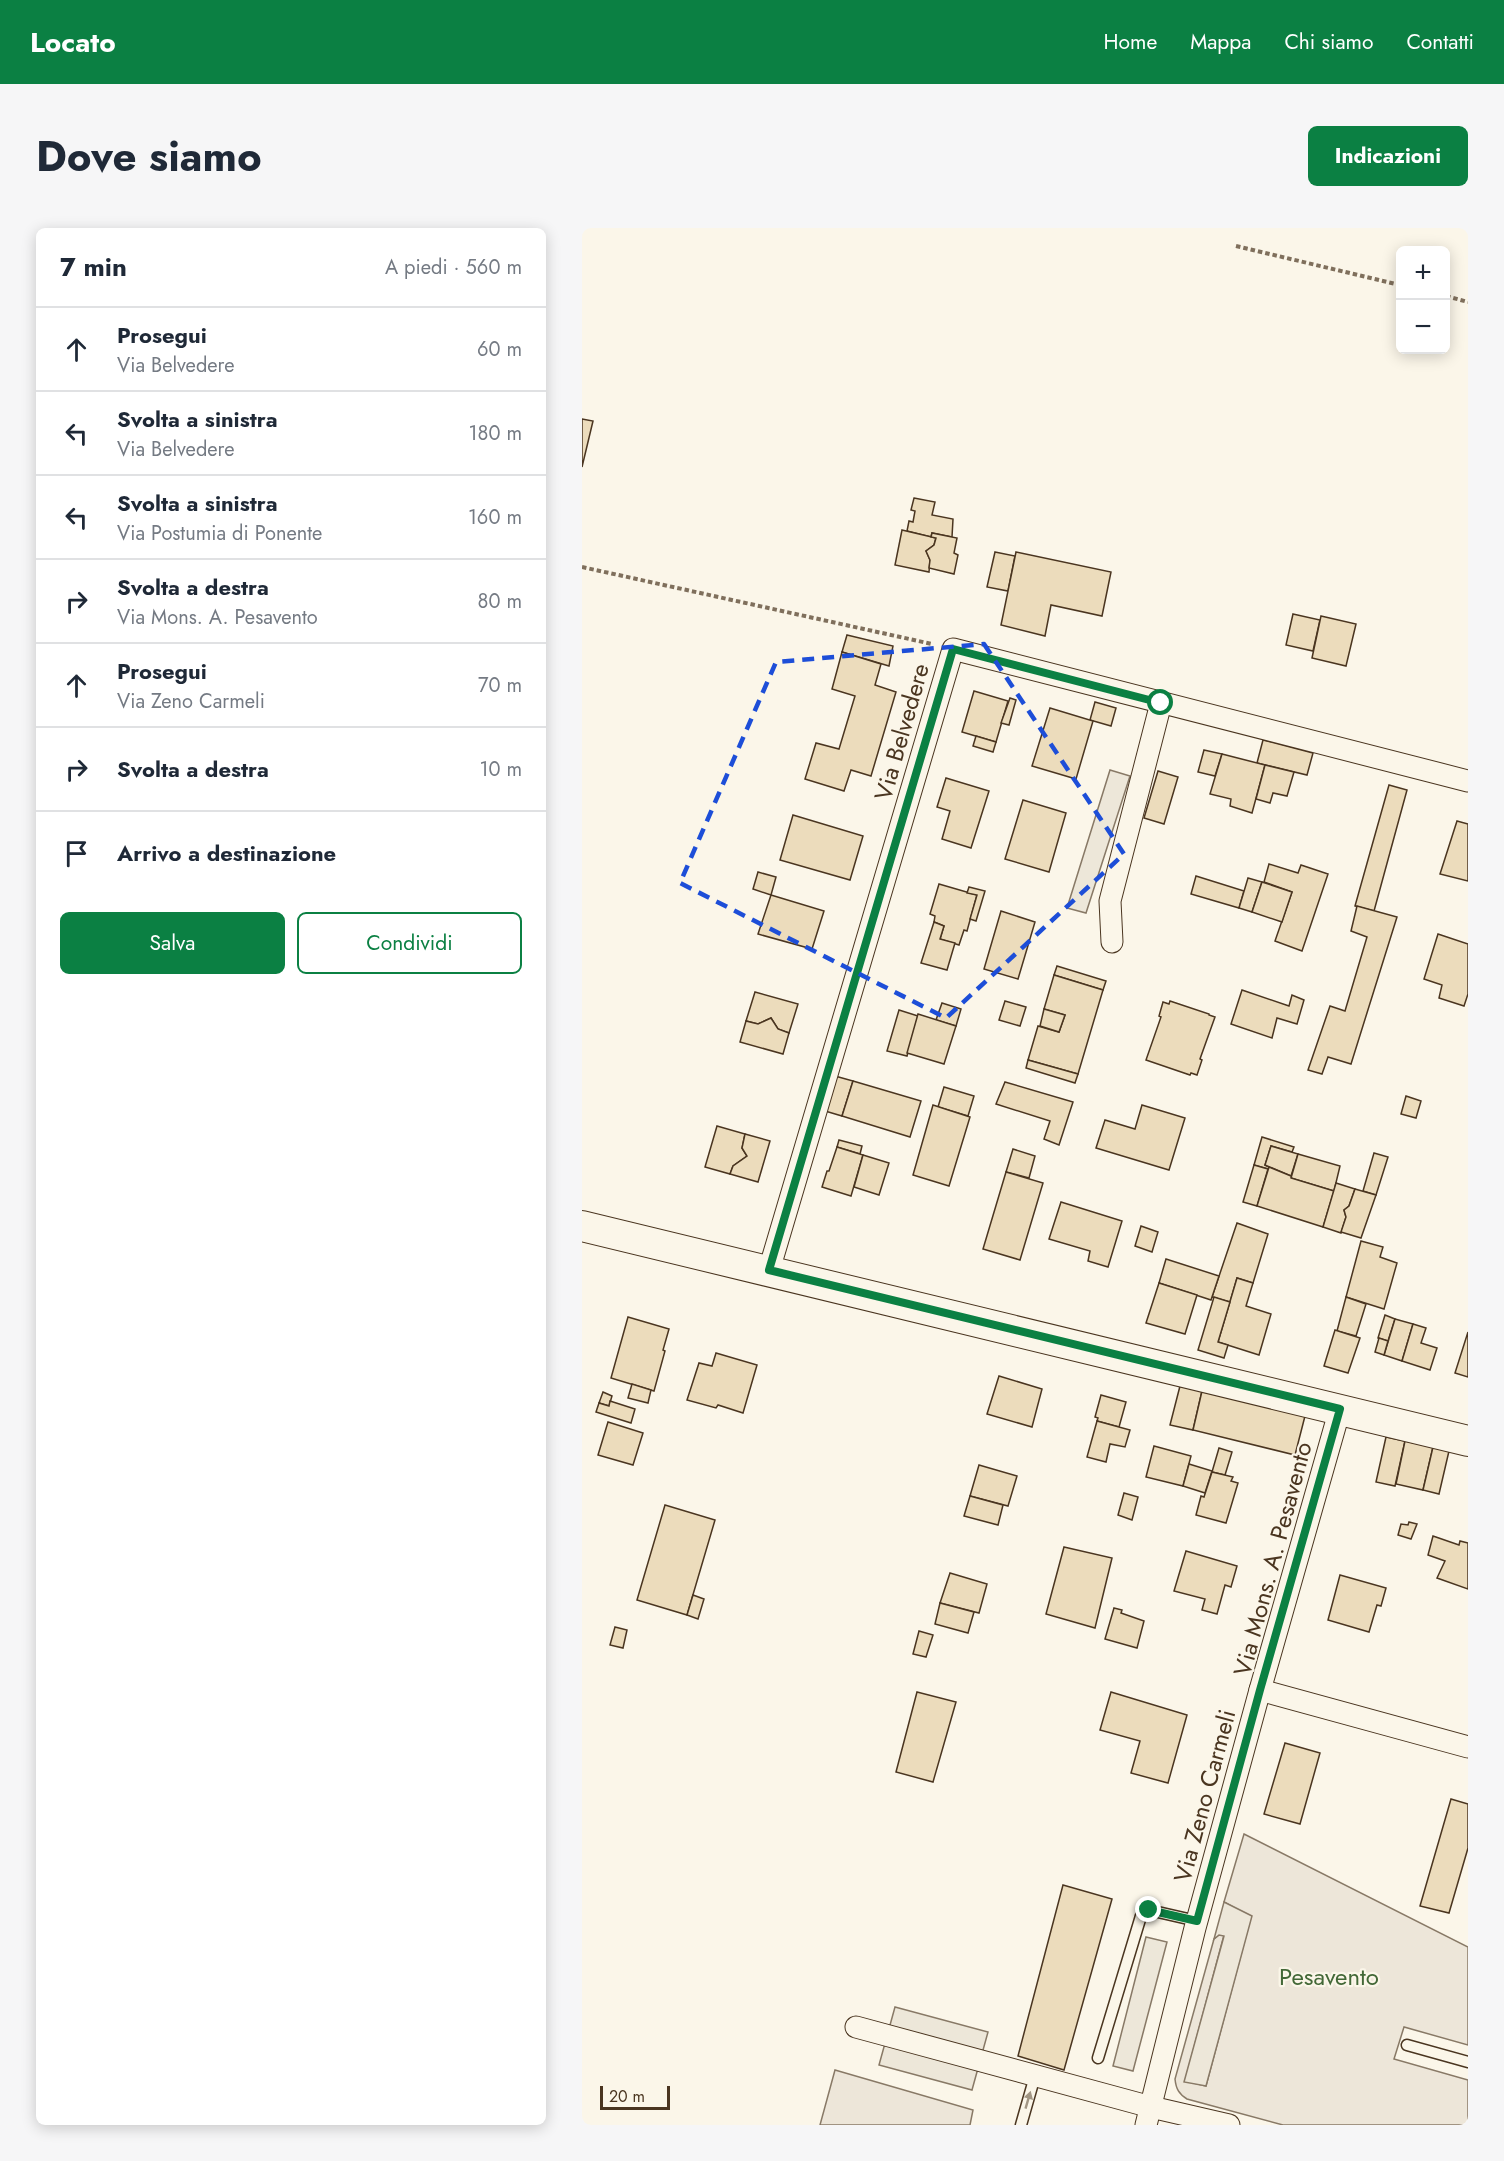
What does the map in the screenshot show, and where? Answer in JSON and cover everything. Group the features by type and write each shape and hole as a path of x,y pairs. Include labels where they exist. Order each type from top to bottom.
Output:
{"main road":[{"path":"582,1226 1468,1441"}],"street":[{"name":"Via Belvedere","path":"769,1270 953,649 1468,781"},
{"path":"1112,942 1110,901 1161,703"},
{"name":"Via Mons. A. Pesavento","path":"1340,1409 1260,1690 1468,1747"},
{"name":"Via Zeno Carmeli","path":"1148,2116 1197,1921 1260,1690"},
{"path":"856,2027 1035,2076 1148,2116 1228,2125"}],"lane":[{"path":"1098,2058 1141,1916 1149,1910 1197,1921"},
{"path":"1407,2045 1468,2062"},
{"path":"1021,2125 1035,2076"}],"path":[{"path":"1236,246 1396,284"},
{"path":"1450,297 1468,302"},
{"path":"582,567 953,649"}],"highlighted area":[{"path":"984,644 1124,854 946,1018 680,883 776,662"}],"green space":[{"name":"Pesavento","path":"1244,1834 1468,1947 1468,2045 1404,2027 1394,2059 1468,2080 1468,2125 1283,2125 1187,2099 1180,2093 1175,2079 1214,1939 1219,1935 1224,1935 1185,2081 1206,2086 1251,1917 1224,1902"},
{"path":"835,2070 973,2110 970,2125 820,2125"}],"shaded area":[{"path":"1110,770 1130,776 1086,913 1067,908"},
{"path":"1224,1902 1252,1916 1206,2086 1184,2082 1224,1936 1219,1935 1214,1939"},
{"path":"1146,1937 1167,1942 1133,2071 1113,2066"},
{"path":"895,2007 988,2032 972,2090 879,2065"}],"building":[{"path":"582,419 593,421 582,467"},
{"path":"914,498 935,502 932,515 953,519 952,537 932,533 931,537 907,531 909,521 913,522 915,511 911,510"},
{"path":"902,530 936,538 934,545 926,551 930,560 929,572 895,565"},
{"path":"932,533 957,538 954,553 958,555 954,574 929,568 930,560 926,551 934,545 936,538 931,537"},
{"path":"995,552 1015,556 1008,591 987,587"},
{"path":"1016,552 1111,572 1102,616 1051,605 1045,636 1001,625"},
{"path":"1293,614 1320,620 1313,651 1286,645"},
{"path":"1321,616 1356,624 1346,666 1312,658"},
{"path":"847,635 893,646 889,666 842,652"},
{"path":"842,652 881,664 875,685 896,692 871,776 851,770 844,791 805,779 816,743 839,749 855,696 832,689"},
{"path":"974,691 1008,701 996,742 962,732"},
{"path":"1010,698 1016,700 1009,725 1001,723"},
{"path":"1095,702 1116,708 1111,726 1090,720"},
{"path":"1050,708 1093,721 1076,779 1032,766"},
{"path":"976,736 996,742 993,752 973,746"},
{"path":"1263,740 1313,753 1307,775 1257,763"},
{"path":"1204,750 1222,754 1215,776 1198,772"},
{"path":"1222,754 1265,765 1252,813 1230,806 1231,799 1210,794"},
{"path":"1265,765 1294,772 1287,796 1273,793 1270,803 1256,799"},
{"path":"1158,771 1178,777 1164,824 1144,818"},
{"path":"946,778 989,791 971,848 942,839 950,811 937,807"},
{"path":"1389,785 1407,790 1374,911 1355,906"},
{"path":"1023,800 1066,813 1049,872 1005,859"},
{"path":"793,815 863,836 850,880 780,860"},
{"path":"1457,821 1468,824 1468,881 1440,874"},
{"path":"1269,864 1298,873 1301,865 1328,874 1302,951 1275,941 1292,892 1264,882"},
{"path":"758,872 776,877 771,895 753,889"},
{"path":"1196,876 1244,891 1239,908 1191,894"},
{"path":"1248,878 1262,882 1252,912 1239,908"},
{"path":"1262,882 1292,892 1282,922 1252,912"},
{"path":"939,884 977,895 967,931 964,930 959,945 940,939 944,926 934,922 935,916 930,914"},
{"path":"969,887 985,891 976,921 970,919 977,895 967,893"},
{"path":"771,895 824,911 812,949 758,934"},
{"path":"1357,906 1397,917 1351,1064 1328,1057 1322,1074 1308,1070 1330,1006 1345,1011 1367,937 1351,931"},
{"path":"1001,911 1035,922 1018,979 984,969"},
{"path":"934,922 944,926 940,939 955,943 947,970 921,963"},
{"path":"1438,934 1468,944 1468,994 1464,1006 1439,998 1442,985 1424,979"},
{"path":"1057,966 1106,981 1103,990 1054,975"},
{"path":"1054,975 1103,990 1078,1074 1028,1060 1038,1026 1059,1032 1065,1015 1044,1009"},
{"path":"1242,990 1289,1006 1292,995 1304,1000 1297,1024 1277,1018 1272,1038 1231,1024"},
{"path":"755,992 798,1004 789,1033 778,1029 771,1018 758,1024 746,1021"},
{"path":"1005,1001 1026,1007 1020,1026 999,1020"},
{"path":"1170,1001 1215,1017 1200,1059 1202,1060 1197,1075 1191,1073 1190,1075 1146,1060 1161,1017 1159,1016 1163,1002 1169,1004"},
{"path":"942,1003 961,1009 956,1026 936,1020"},
{"path":"1044,1009 1065,1015 1059,1032 1040,1026"},
{"path":"899,1010 918,1016 907,1056 887,1051"},
{"path":"918,1014 956,1026 944,1064 907,1053"},
{"path":"771,1018 778,1029 789,1033 783,1054 740,1042 746,1021 758,1024"},
{"path":"1028,1060 1078,1074 1075,1083 1026,1068"},
{"path":"835,1076 853,1081 842,1116 825,1111"},
{"path":"853,1081 921,1101 910,1137 842,1116"},
{"path":"1005,1082 1073,1102 1059,1145 1044,1139 1050,1121 996,1104"},
{"path":"944,1087 974,1096 968,1116 938,1107"},
{"path":"1406,1096 1421,1101 1416,1118 1401,1114"},
{"path":"933,1105 970,1117 949,1186 913,1175"},
{"path":"1142,1105 1185,1118 1169,1170 1096,1148 1105,1120 1135,1129"},
{"path":"717,1126 745,1134 742,1148 747,1156 733,1166 730,1174 705,1167"},
{"path":"745,1134 770,1141 758,1182 730,1174 733,1166 747,1156 742,1148"},
{"path":"1262,1137 1294,1147 1292,1152 1271,1146 1265,1165 1269,1167 1268,1169 1254,1165"},
{"path":"839,1140 862,1146 860,1154 837,1147"},
{"path":"1271,1146 1298,1154 1291,1176 1265,1165"},
{"path":"837,1147 863,1155 851,1196 822,1187"},
{"path":"1013,1149 1035,1156 1029,1178 1006,1172"},
{"path":"1374,1153 1388,1157 1376,1195 1363,1191"},
{"path":"1298,1154 1340,1166 1334,1191 1291,1178"},
{"path":"863,1155 889,1163 879,1195 854,1187"},
{"path":"1254,1165 1268,1169 1257,1206 1243,1202"},
{"path":"1269,1167 1291,1178 1334,1191 1323,1227 1257,1206"},
{"path":"1006,1172 1043,1183 1020,1260 983,1249"},
{"path":"1336,1183 1355,1189 1349,1206 1344,1210 1346,1217 1341,1233 1323,1227"},
{"path":"1355,1189 1376,1195 1361,1238 1341,1232 1346,1217 1344,1210 1349,1206"},
{"path":"1061,1202 1122,1221 1108,1267 1088,1261 1090,1251 1049,1239"},
{"path":"1237,1223 1268,1234 1253,1283 1237,1278 1230,1302 1212,1297"},
{"path":"1141,1226 1158,1232 1152,1252 1135,1246"},
{"path":"1361,1241 1383,1247 1380,1257 1397,1263 1384,1309 1346,1297"},
{"path":"1166,1259 1219,1276 1211,1300 1159,1283"},
{"path":"1237,1278 1253,1283 1246,1306 1271,1314 1259,1355 1218,1342"},
{"path":"1159,1283 1197,1295 1185,1334 1146,1323"},
{"path":"1214,1297 1230,1302 1218,1342 1228,1345 1224,1358 1198,1350"},
{"path":"1346,1297 1366,1304 1356,1336 1337,1331"},
{"path":"1385,1315 1395,1319 1388,1341 1378,1338"},
{"path":"628,1317 669,1329 654,1391 611,1378"},
{"path":"1395,1319 1413,1324 1402,1361 1384,1355"},
{"path":"1413,1324 1426,1328 1421,1343 1437,1348 1430,1370 1402,1361"},
{"path":"1335,1330 1360,1338 1348,1373 1324,1366"},
{"path":"1468,1332 1468,1377 1455,1373"},
{"path":"1379,1338 1388,1341 1384,1355 1375,1352"},
{"path":"716,1353 757,1365 743,1413 718,1405 716,1408 687,1400 699,1363 712,1366"},
{"path":"999,1376 1042,1389 1032,1427 987,1414"},
{"path":"632,1384 651,1390 648,1403 628,1398"},
{"path":"1180,1386 1202,1391 1193,1430 1170,1425"},
{"path":"1202,1391 1305,1416 1295,1455 1193,1430"},
{"path":"603,1392 612,1396 609,1406 599,1403"},
{"path":"1101,1395 1126,1402 1119,1427 1097,1421 1098,1418 1095,1417"},
{"path":"610,1401 635,1409 631,1423 596,1412 599,1403 609,1406"},
{"path":"1097,1421 1130,1430 1125,1447 1110,1444 1106,1462 1087,1457"},
{"path":"608,1422 643,1433 633,1465 598,1455"},
{"path":"1386,1437 1405,1441 1395,1486 1376,1482"},
{"path":"1405,1441 1433,1447 1423,1490 1396,1484"},
{"path":"1154,1446 1191,1456 1183,1486 1146,1477"},
{"path":"1433,1447 1449,1451 1439,1494 1423,1490"},
{"path":"1219,1448 1232,1452 1225,1475 1212,1472"},
{"path":"1189,1464 1212,1471 1205,1493 1183,1486"},
{"path":"979,1465 1017,1476 1008,1506 970,1496"},
{"path":"1212,1472 1233,1477 1231,1481 1238,1483 1226,1523 1196,1515 1201,1496 1204,1497"},
{"path":"1124,1493 1138,1497 1132,1520 1118,1515"},
{"path":"970,1496 1003,1505 998,1525 964,1516"},
{"path":"665,1505 715,1520 687,1615 637,1600"},
{"path":"1409,1522 1417,1524 1411,1539 1398,1535 1401,1524 1408,1525"},
{"path":"1433,1536 1459,1545 1460,1541 1468,1543 1468,1589 1437,1578 1445,1561 1428,1555"},
{"path":"1064,1547 1112,1558 1095,1628 1046,1614"},
{"path":"1186,1551 1237,1566 1231,1587 1225,1585 1217,1614 1202,1610 1205,1599 1174,1591"},
{"path":"950,1573 987,1584 979,1613 940,1603"},
{"path":"1340,1575 1386,1588 1381,1606 1377,1605 1369,1632 1328,1620"},
{"path":"693,1595 704,1599 698,1619 687,1615"},
{"path":"940,1603 974,1612 968,1633 935,1624"},
{"path":"1114,1608 1122,1610 1121,1613 1144,1621 1137,1648 1105,1639"},
{"path":"615,1627 627,1630 623,1648 610,1645"},
{"path":"919,1631 933,1635 926,1657 913,1654"},
{"path":"917,1692 956,1702 933,1782 896,1772"},
{"path":"1111,1692 1187,1715 1168,1783 1131,1773 1140,1741 1100,1730"},
{"path":"1285,1743 1320,1753 1300,1824 1264,1814"},
{"path":"1451,1799 1468,1804 1468,1848 1449,1913 1420,1906"},
{"path":"1063,1885 1112,1899 1064,2070 1018,2056"}],"route":[{"path":"1149,1910 1197,1921 1340,1409 769,1270 953,649 1161,703"}]}
